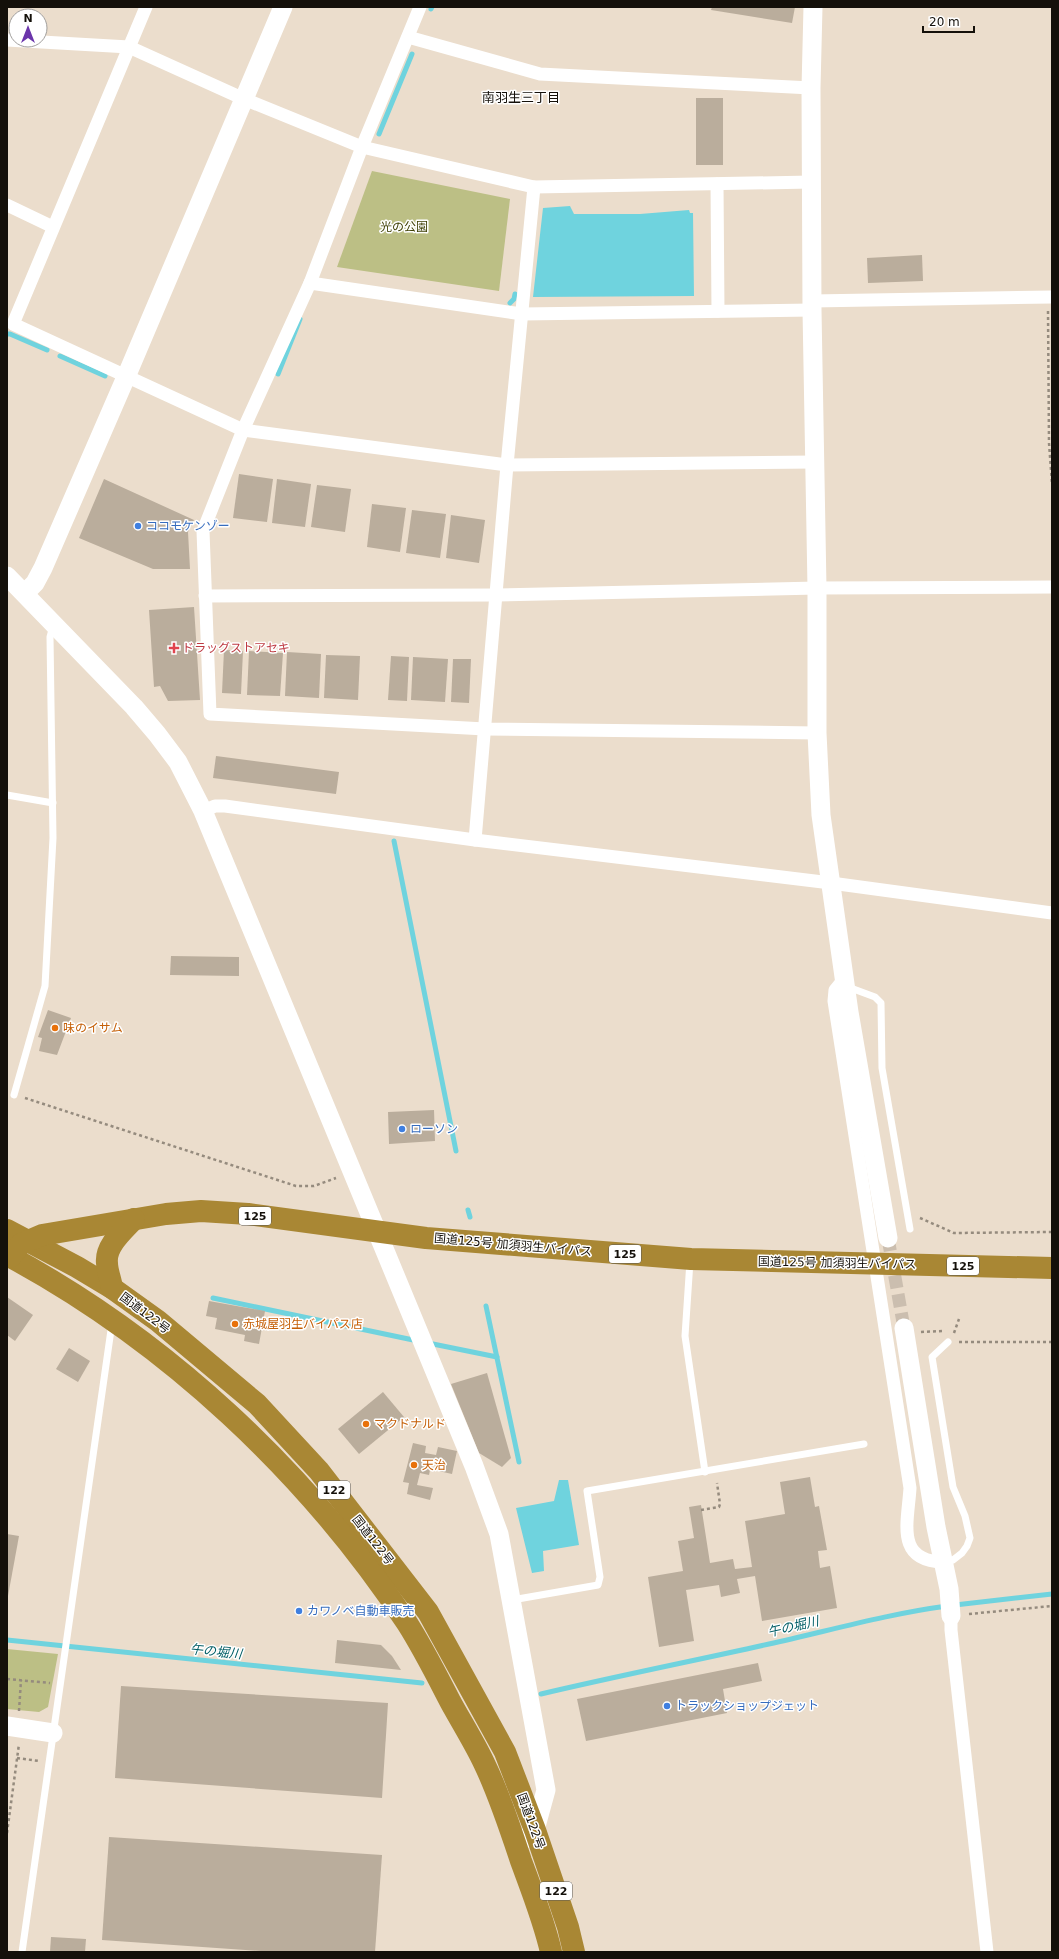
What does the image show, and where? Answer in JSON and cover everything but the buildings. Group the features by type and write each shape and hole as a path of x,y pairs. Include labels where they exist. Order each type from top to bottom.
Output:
{"highway":[{"name":"国道125号 加須羽生バイパス","path":"8,1256 21,1244 42,1235 134,1219 201,1211 248,1214 376,1231 509,1245 691,1259 1052,1268"},
{"path":"112,1288 106,1263 109,1252 114,1241 134,1219"},
{"name":"国道122号","path":"7,1230 28,1240 112,1288 158,1321 257,1404 319,1470 428,1612 505,1752 536,1830 568,1927 574,1952"},
{"name":"国道122号","path":"8,1256 61,1287 112,1321 181,1373 239,1424 296,1481 363,1560 408,1625 484,1763 516,1846 547,1935 551,1952"}],"street":[{"path":"146,7 53,227 10,324 243,430 507,465 815,462"},
{"path":"25,593 35,583 43,568 283,7"},
{"path":"420,7 362,147 310,283 243,430 203,531 210,714 485,729 817,733"},
{"path":"813,7 811,182 817,588 817,733 822,815 831,883 845,982 888,1238"},
{"path":"408,37 540,74 811,88"},
{"path":"48,42 128,47 244,99 362,147 534,188 811,182"},
{"path":"717,184 718,311"},
{"path":"475,840 507,465 534,188"},
{"path":"7,205 53,227"},
{"path":"310,283 522,314 718,311 1050,297"},
{"path":"7,576 134,707 178,762 203,811 471,1458 496,1527 512,1600 546,1790 536,1830 516,1846"},
{"path":"205,596 496,595 817,588 1052,587"},
{"path":"203,811 215,806 225,806 475,840 831,883 1052,913"},
{"path":"845,982 835,990 834,1000 910,1488 907,1543 912,1551 921,1557 932,1562 943,1562"},
{"path":"911,1330 943,1562 949,1589 951,1630 987,1952"},
{"path":"12,1721 53,1733"}],"lane":[{"path":"14,1095 45,986 53,803 50,637 54,624"},
{"path":"7,795 53,803"},
{"path":"845,982 875,997 881,1003 882,1068 910,1229"},
{"path":"691,1259 685,1336 705,1472"},
{"path":"22,1952 112,1321"},
{"path":"943,1562 953,1560 962,1553 970,1538 965,1516 953,1487 932,1357 948,1342"},
{"path":"512,1600 598,1585 599,1573 587,1491 864,1444"}],"path":[{"path":"1050,297 1049,443 1052,484"},
{"path":"14,1095 296,1186 314,1186 352,1172"},
{"path":"907,1212 954,1233 1052,1232"},
{"path":"911,1330 944,1331"},
{"path":"948,1342 1052,1342"},
{"path":"702,1510 719,1507 720,1504 717,1483"},
{"path":"951,1616 1052,1606"},
{"path":"7,1679 60,1684"},
{"path":"12,1721 21,1680"},
{"path":"7,1833 20,1740"},
{"path":"17,1758 41,1762"}],"green space":[{"name":"光の公園","path":"372,171 510,199 499,291 337,267"},
{"path":"7,1649 58,1654 48,1707 39,1712 7,1709"}],"water":[{"path":"570,206 574,214 640,214 689,210 690,213 693,213 694,296 533,297 543,208"},
{"path":"559,1480 568,1480 579,1545 543,1551 544,1571 532,1573 516,1508 554,1501"}],"waterway":[{"path":"379,134 412,54"},
{"path":"510,303 514,299 515,294"},
{"path":"278,374 300,319"},
{"path":"7,334 47,350"},
{"path":"60,356 105,376"},
{"path":"394,841 456,1151"},
{"path":"468,1210 470,1217"},
{"path":"213,1298 418,1341"},
{"path":"486,1306 519,1462"},
{"path":"428,1343 497,1357"},
{"name":"午の堀川","path":"955,1605 1052,1594"},
{"name":"午の堀川","path":"541,1694 880,1618 947,1606"},
{"name":"午の堀川","path":"7,1640 422,1683"}],"tunnel":[{"path":"888,1238 904,1328"}],"place":[{"name":"ココモケンゾー","path":"138,526"},
{"name":"ドラッグストアセキ","path":"174,648"},
{"name":"味のイサム","path":"55,1028"},
{"name":"ローソン","path":"402,1129"},
{"name":"赤城屋羽生バイパス店","path":"235,1324"},
{"name":"マクドナルド","path":"366,1424"},
{"name":"天治","path":"414,1465"},
{"name":"カワノベ自動車販売","path":"299,1611"},
{"name":"トラックショップジェット","path":"667,1706"}],"district":[{"name":"南羽生三丁目","path":"521,97"}]}
